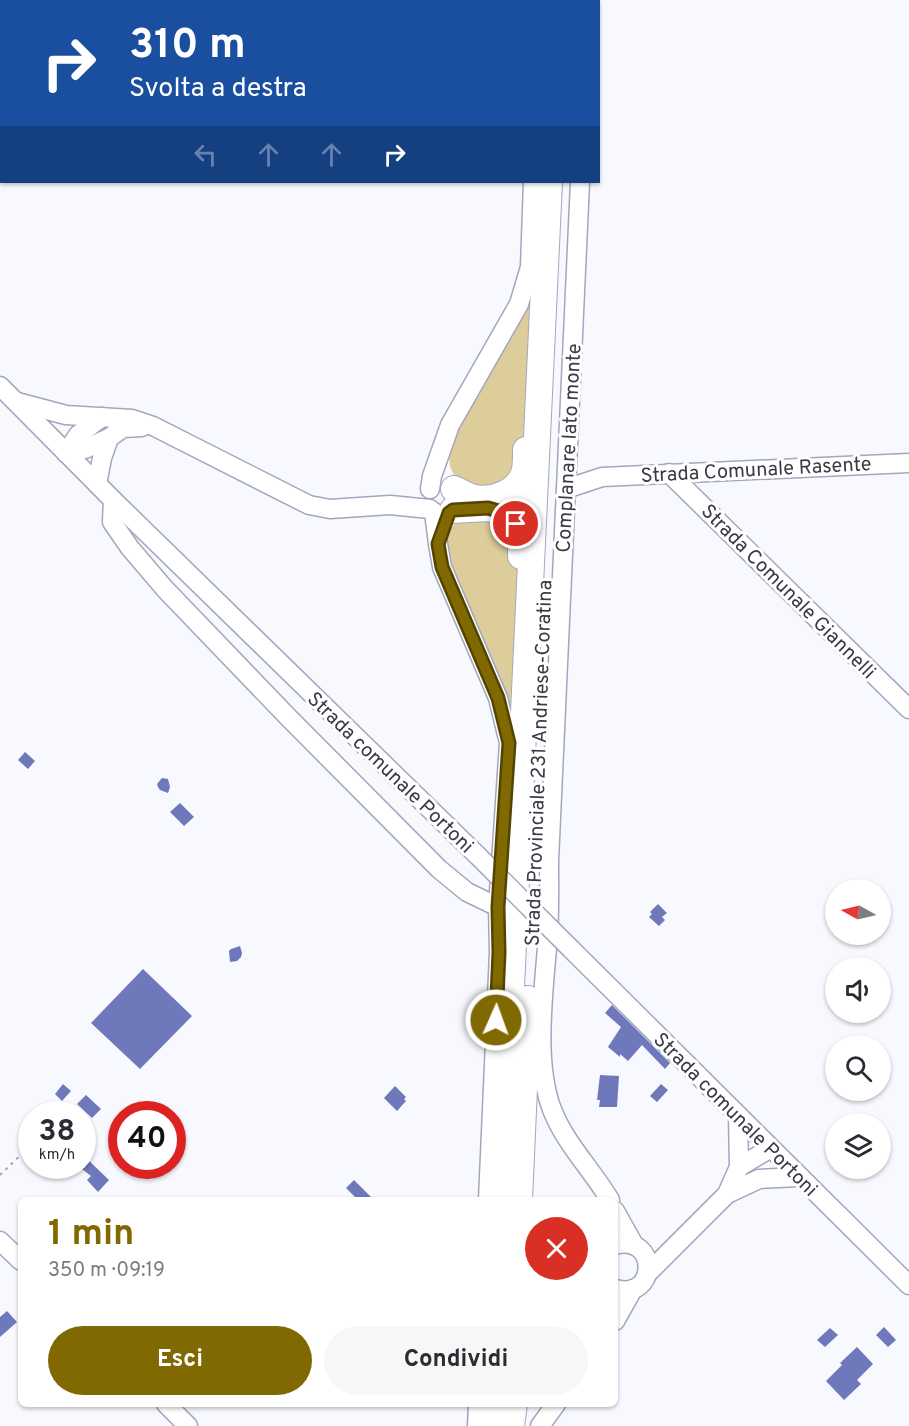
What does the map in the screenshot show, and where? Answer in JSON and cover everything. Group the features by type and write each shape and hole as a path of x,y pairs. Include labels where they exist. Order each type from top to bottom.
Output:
{"highway":[{"name":"Strada Provinciale 231 Andriese-Coratina","path":"501,1197 549,183"},
{"name":"Strada Provinciale 231 Andriese-Coratina","path":"519,1197 564,183"},
{"path":"441,500 472,497 487,499 502,495 515,487 525,471 530,392 540,365"},
{"path":"441,500 505,513 516,524 521,535 520,620 527,650"},
{"path":"523,1108 528,1164 528,1197"},
{"path":"491,1426 492,1407"},
{"path":"510,1426 512,1407"}],"street":[{"path":"488,1197 499,952 498,907 509,752 507,733 498,698 442,567 438,544 445,470 442,448 450,425 519,304 530,267 533,183"},
{"name":"Complanare lato monte","path":"580,183 549,850 547,948 543,999 543,1072 550,1105 559,1125 605,1197"},
{"name":"Strada comunale Portoni","path":"0,386 113,500 477,855 909,1285"},
{"path":"17,402 66,415 132,419 153,426 309,505 330,509 441,500"},
{"path":"66,453 78,435 102,417"},
{"path":"66,453 85,449 109,438 123,428 153,426"},
{"path":"98,484 102,458 109,438"},
{"name":"Strada Comunale Rasente","path":"602,477 909,462"},
{"path":"567,467 602,477"},
{"name":"Strada Comunale Giannelli","path":"669,473 909,709"},
{"path":"566,489 602,477"},
{"path":"113,500 112,522 130,548 165,589 439,869 467,892 498,907"},
{"path":"618,1311 624,1289 642,1283 647,1274 726,1194 739,1167 738,1115"},
{"path":"739,1167 771,1148"},
{"path":"759,1179 771,1148"},
{"path":"726,1194 759,1179 799,1177"},
{"name":"Complanare lato monte","path":"618,1218 636,1247 643,1252 648,1263 647,1274"},
{"path":"0,1241 18,1258"},
{"path":"618,1245 628,1243 636,1247 681,1241"},
{"path":"169,1407 188,1426"},
{"path":"477,1426 478,1407"},
{"path":"540,1426 554,1407"}],"path":[{"path":"0,1175 18,1158"}],"shaded area":[{"path":"535,267 522,456 516,473 489,490 456,480 450,466 448,447"},
{"path":"504,519 518,549 516,741 447,566 445,552 447,536 458,520"}],"building":[{"path":"25,752 35,761 28,769 18,760"},
{"path":"162,778 168,779 170,787 168,793 158,787 157,784"},
{"path":"180,803 194,817 184,826 170,812"},
{"path":"658,904 667,913 662,917 665,920 659,926 649,917 652,914 650,912"},
{"path":"240,946 241,957 237,961 230,962 229,951"},
{"path":"143,969 192,1016 140,1069 91,1023"},
{"path":"612,1005 670,1063 665,1069 642,1045 628,1061 608,1047 621,1027 605,1013"},
{"path":"600,1075 619,1076 617,1107 599,1107 600,1100 597,1100"},
{"path":"63,1084 71,1091 62,1101 55,1094"},
{"path":"661,1084 668,1090 657,1102 650,1096"},
{"path":"395,1086 406,1097 404,1099 406,1101 397,1111 384,1098"},
{"path":"86,1095 92,1101 80,1101"},
{"path":"96,1104 101,1109 96,1114"},
{"path":"96,1167 109,1180 98,1192 87,1180 96,1179"},
{"path":"354,1180 371,1197 355,1197 346,1188"},
{"path":"7,1311 17,1322 0,1337 0,1317"},
{"path":"884,1327 896,1340 888,1347 876,1335"},
{"path":"830,1328 838,1335 825,1347 817,1340"},
{"path":"857,1347 873,1364 857,1380 861,1384 844,1400 826,1381"}],"route":[{"path":"496,1020 498,907 509,743 498,698 442,567 438,544 449,513 453,510 488,508 505,513 516,524"}]}
